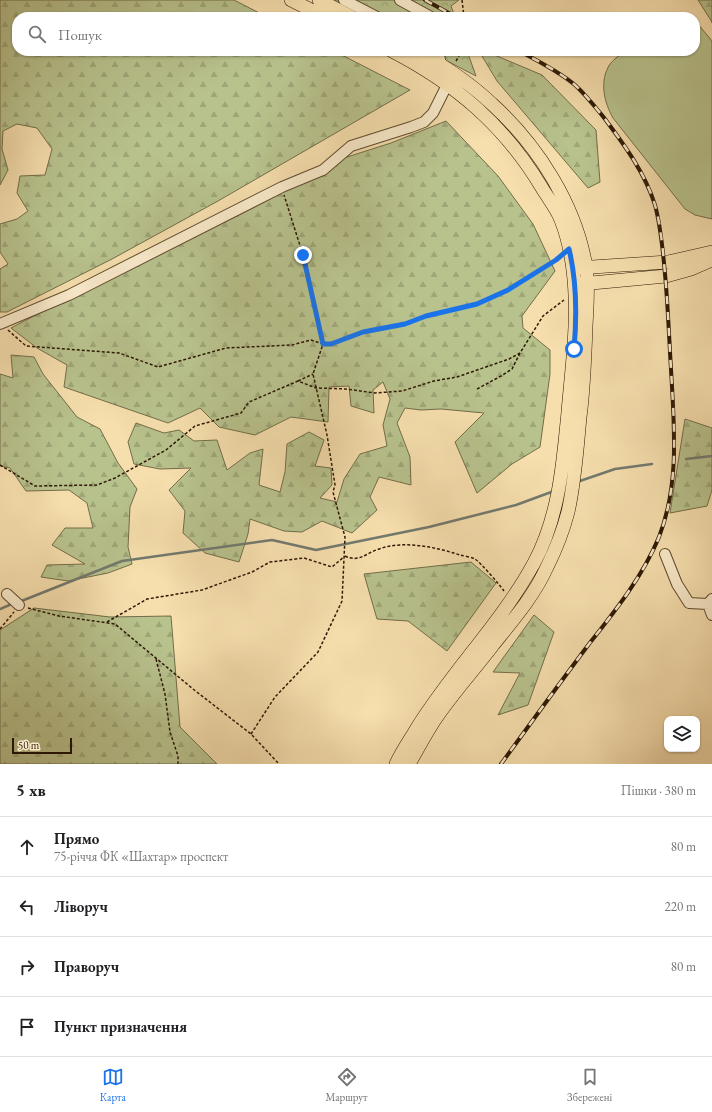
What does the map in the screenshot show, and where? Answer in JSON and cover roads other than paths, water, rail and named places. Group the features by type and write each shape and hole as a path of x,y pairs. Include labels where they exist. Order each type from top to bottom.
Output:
{"main road":[{"path":"291,0 314,12"},
{"path":"318,0 342,12"},
{"path":"402,56 447,85 484,114 511,143 531,170 561,220 569,249 580,268"},
{"path":"409,764 435,720 533,593 550,561 568,512 573,485 585,367 580,268 583,251 572,216 542,163 522,135 492,104 469,84 427,56"},
{"path":"580,268 668,262 712,252"},
{"path":"581,284 666,276 691,269 712,260"},
{"path":"396,764 428,710 521,586 535,561 548,531 561,482 576,317 581,284"}],"street":[{"path":"344,0 367,12"},
{"path":"400,0 422,12"},
{"path":"439,56 441,64"},
{"path":"0,324 69,295 282,187 323,170 351,146 424,122 433,113 447,85"},
{"path":"665,554 677,584 689,603 710,601 712,615"},
{"path":"7,594 19,605"}],"waterway":[{"path":"686,459 712,456"},
{"path":"577,482 615,469 652,464"},
{"path":"19,602 122,561 272,540 316,550 429,527 516,505 554,491"},
{"path":"0,609 14,603"}],"railway":[{"path":"425,0 447,12"},
{"path":"501,764 618,606 645,566 659,537 666,517 673,475 674,454 668,310 662,239 651,193 627,150 605,119 583,93 562,75 529,56"}]}
